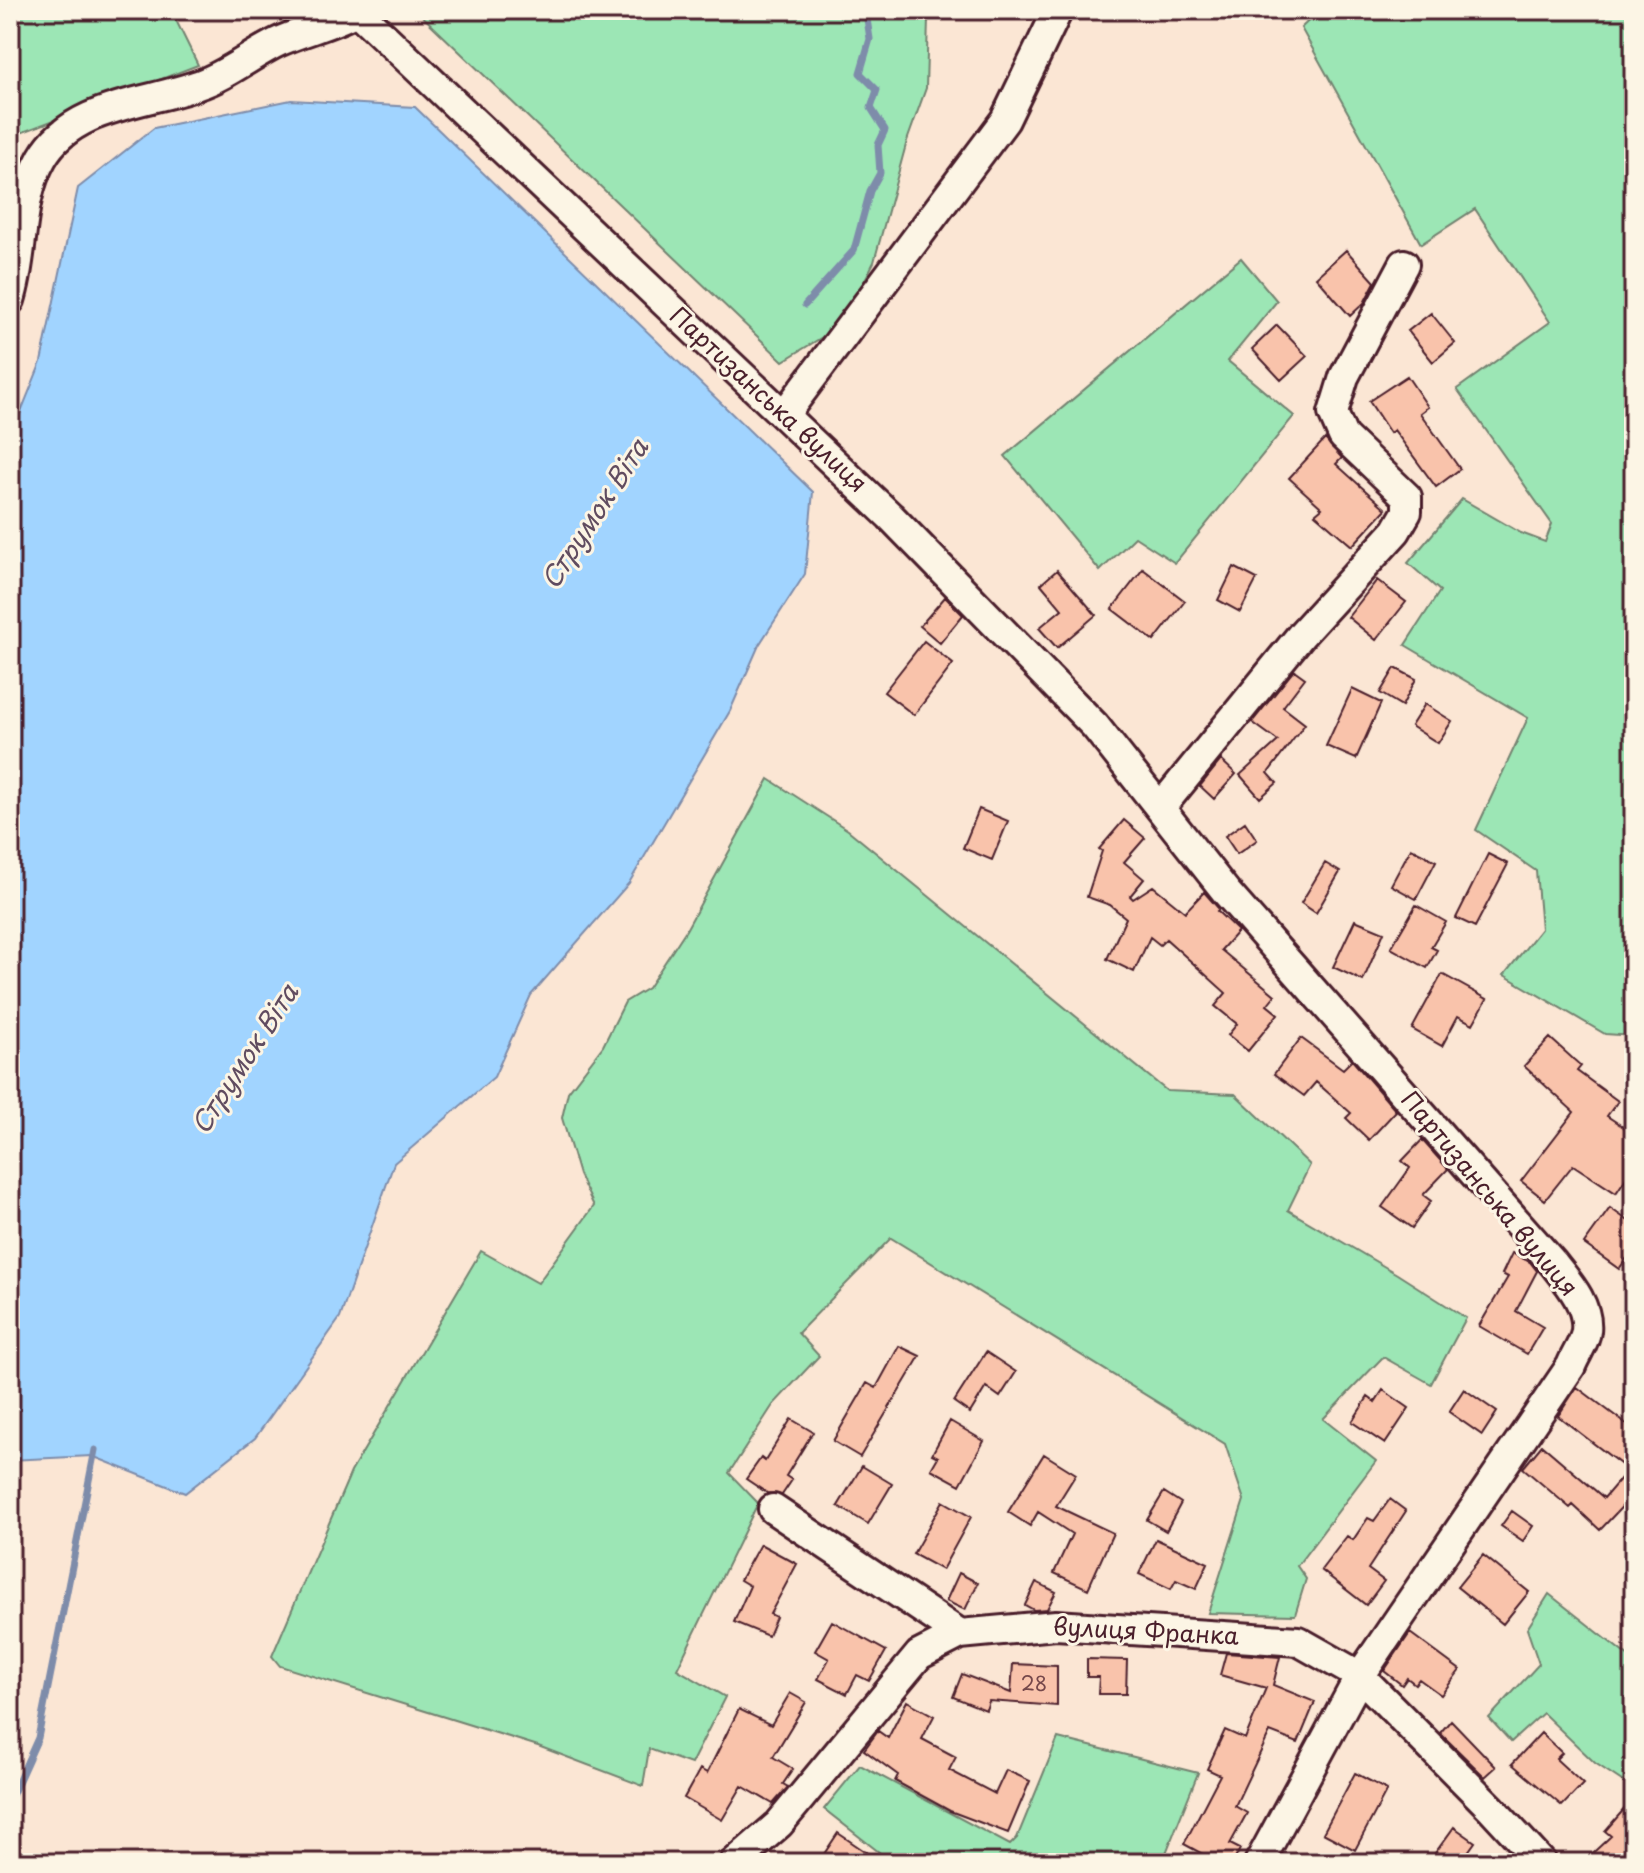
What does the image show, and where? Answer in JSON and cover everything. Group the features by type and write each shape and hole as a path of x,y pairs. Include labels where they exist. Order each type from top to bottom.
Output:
{"street":[{"path":"10,300 18,274 26,193 42,157 66,127 116,107 200,85 278,42 357,10"},
{"name":"Партизанська вулиця","path":"357,10 890,516 1095,726 1227,893 1553,1263 1572,1287 1584,1311 1586,1332 1571,1366 1360,1676 1259,1863"},
{"path":"784,415 1005,120 1058,10"},
{"path":"1161,807 1302,634 1396,531 1407,512 1407,497 1343,436 1333,413 1344,377 1404,264"},
{"path":"773,1509 960,1634"},
{"name":"вулиця Франка","path":"734,1863 779,1824 919,1655 960,1634 1056,1625 1298,1641 1360,1676 1542,1863"}],"green space":[{"path":"10,10 171,10 198,65 10,137"},
{"path":"416,10 926,10 926,88 907,141 874,262 842,325 783,361"},
{"path":"1320,10 1634,10 1634,1036 1605,1034 1504,975 1541,929 1536,871 1476,830 1528,718 1405,645 1440,591 1408,563 1462,499 1521,533 1545,542 1552,524 1457,389 1550,322 1475,209 1421,244 1301,28"},
{"path":"1241,258 1277,301 1228,361 1294,416 1175,563 1135,537 1100,571 1005,456"},
{"path":"769,779 848,830 1167,1091 1235,1094 1310,1165 1288,1210 1466,1318 1431,1384 1383,1357 1323,1419 1376,1461 1297,1566 1306,1579 1295,1615 1208,1613 1244,1500 1225,1444 891,1238 798,1333 819,1356 773,1405 729,1473 758,1503 677,1669 725,1697 691,1764 649,1749 643,1786 538,1746 280,1666 272,1656 351,1472 481,1251 538,1283 594,1206 579,1175 562,1118 568,1092 603,1046 625,1002 648,988 686,930"},
{"path":"1549,1594 1634,1661 1634,1789 1595,1763 1543,1713 1511,1742 1489,1718 1539,1664 1527,1629"},
{"path":"1058,1738 1198,1773 1162,1863 885,1863 884,1856 824,1809 860,1765 1010,1845 1017,1838"}],"water":[{"path":"291,100 415,107 813,492 805,574 759,645 730,711 629,883 531,995 494,1077 394,1163 340,1318 255,1438 185,1493 92,1456 10,1460 10,439 41,362 78,188 154,128"}],"building":[{"path":"1346,250 1375,282 1364,303 1350,316 1316,277"},
{"path":"1431,313 1455,343 1433,362 1408,331"},
{"path":"1277,325 1307,356 1281,380 1252,349"},
{"path":"1407,376 1428,407 1420,413 1460,469 1436,487 1394,430 1390,433 1369,401"},
{"path":"1325,439 1342,458 1336,464 1386,509 1352,546 1315,514 1322,508 1289,478"},
{"path":"1234,567 1257,579 1240,612 1218,600"},
{"path":"1143,569 1185,601 1154,641 1112,609"},
{"path":"1057,570 1096,615 1057,648 1039,628 1062,609 1041,584"},
{"path":"1377,580 1406,602 1376,640 1348,617"},
{"path":"945,597 963,615 940,643 920,626"},
{"path":"924,641 953,664 914,715 884,692"},
{"path":"1395,668 1416,679 1402,706 1380,693"},
{"path":"1294,670 1305,678 1283,707 1305,724 1268,773 1277,783 1260,798 1240,775 1278,741 1252,722"},
{"path":"1352,689 1381,703 1356,759 1326,746"},
{"path":"1425,704 1452,721 1438,743 1411,726"},
{"path":"1221,760 1236,774 1214,799 1200,786"},
{"path":"979,809 1008,821 992,860 963,848"},
{"path":"1124,820 1145,838 1124,862 1144,879 1130,896 1133,899 1153,886 1185,912 1204,892 1219,909 1217,911 1238,931 1221,950 1275,995 1267,1005 1278,1014 1248,1051 1228,1035 1237,1024 1215,1006 1226,993 1166,939 1160,945 1150,937 1134,972 1107,959 1126,918 1110,905 1087,897 1102,851 1099,849"},
{"path":"1245,822 1257,840 1237,854 1225,836"},
{"path":"1411,848 1436,861 1416,899 1391,885"},
{"path":"1488,854 1508,864 1475,927 1456,918"},
{"path":"1325,863 1340,872 1316,913 1301,903"},
{"path":"1416,905 1446,922 1431,947 1437,950 1427,968 1391,948"},
{"path":"1355,920 1384,932 1363,981 1333,967"},
{"path":"1442,974 1487,999 1473,1024 1458,1016 1442,1046 1412,1029"},
{"path":"1301,1038 1343,1069 1352,1060 1396,1111 1369,1140 1346,1118 1351,1113 1316,1082 1304,1096 1274,1074"},
{"path":"1550,1038 1581,1066 1577,1071 1618,1101 1607,1116 1634,1134 1634,1166 1616,1193 1573,1165 1545,1200 1521,1181 1574,1112 1524,1066"},
{"path":"1422,1140 1448,1169 1423,1195 1431,1201 1412,1228 1382,1207 1410,1168 1402,1161"},
{"path":"1610,1208 1634,1225 1634,1248 1619,1269 1584,1244"},
{"path":"1512,1253 1530,1262 1537,1271 1516,1311 1543,1327 1527,1354 1479,1326 1508,1277 1502,1274"},
{"path":"899,1346 920,1356 860,1457 833,1441 867,1383 876,1388"},
{"path":"986,1352 1016,1372 1000,1397 986,1387 970,1413 954,1402"},
{"path":"1577,1387 1634,1430 1634,1494 1600,1530 1573,1505 1570,1508 1523,1468 1542,1445 1604,1498 1628,1470 1558,1416"},
{"path":"1464,1389 1497,1412 1482,1435 1449,1412"},
{"path":"1383,1390 1409,1408 1385,1444 1352,1422 1368,1397 1375,1402"},
{"path":"791,1419 813,1432 786,1476 792,1480 782,1495 767,1493 746,1479 761,1458 765,1461"},
{"path":"950,1421 984,1441 960,1485 931,1469 938,1457 932,1454"},
{"path":"1044,1454 1076,1474 1056,1506 1113,1533 1088,1589 1054,1573 1072,1534 1038,1512 1030,1526 1008,1512"},
{"path":"862,1466 892,1484 868,1524 838,1506"},
{"path":"1164,1492 1181,1503 1166,1531 1147,1520"},
{"path":"1390,1499 1406,1511 1368,1569 1384,1581 1366,1605 1321,1570 1347,1536 1353,1540 1368,1518 1374,1521"},
{"path":"943,1501 971,1517 942,1570 913,1554"},
{"path":"1512,1511 1533,1526 1523,1541 1501,1526"},
{"path":"1156,1539 1208,1563 1196,1589 1176,1580 1171,1589 1139,1574"},
{"path":"760,1544 797,1564 770,1614 776,1617 768,1636 734,1622 750,1586 740,1580"},
{"path":"1483,1555 1529,1592 1503,1624 1457,1587"},
{"path":"959,1573 978,1583 965,1610 946,1601"},
{"path":"1036,1582 1056,1592 1047,1609 1034,1610 1025,1605"},
{"path":"832,1621 886,1651 869,1681 857,1675 847,1694 818,1679 829,1659 815,1651"},
{"path":"1410,1633 1460,1670 1441,1695 1419,1679 1415,1684 1407,1678 1402,1685 1384,1671"},
{"path":"1226,1653 1280,1657 1273,1685 1315,1702 1298,1743 1270,1732 1235,1806 1247,1813 1230,1844 1240,1849 1233,1863 1219,1863 1184,1844 1220,1775 1207,1769 1225,1730 1245,1739 1266,1688 1220,1675"},
{"path":"1087,1659 1127,1660 1126,1694 1098,1694 1099,1677 1087,1677"},
{"path":"1013,1664 1057,1666 1057,1706 989,1701 986,1710 953,1697 962,1674 1011,1693"},
{"path":"790,1693 806,1702 773,1757 793,1769 783,1784 788,1787 773,1804 742,1786 722,1820 684,1798 700,1769 707,1773 739,1709 771,1725"},
{"path":"907,1701 934,1716 922,1739 956,1757 949,1770 995,1794 1006,1770 1030,1781 1008,1833 950,1811 895,1781 898,1775 864,1750 878,1731 888,1738"},
{"path":"1451,1720 1496,1767 1485,1777 1440,1733"},
{"path":"1541,1733 1562,1753 1556,1759 1583,1784 1562,1806 1512,1764"},
{"path":"1355,1773 1387,1790 1355,1850 1323,1833"},
{"path":"1634,1798 1634,1836 1625,1846 1634,1855 1634,1863 1582,1863 1611,1836 1605,1831"},
{"path":"1454,1827 1475,1842 1460,1863 1428,1863"},
{"path":"838,1833 882,1863 818,1863"}],"waterway":[{"name":"Струмок Віта","path":"805,305 854,250 870,191 880,173 878,145 885,130 871,108 877,90 860,73 870,39 869,10"},
{"name":"Струмок Віта","path":"10,1800 38,1738 95,1450"}]}
